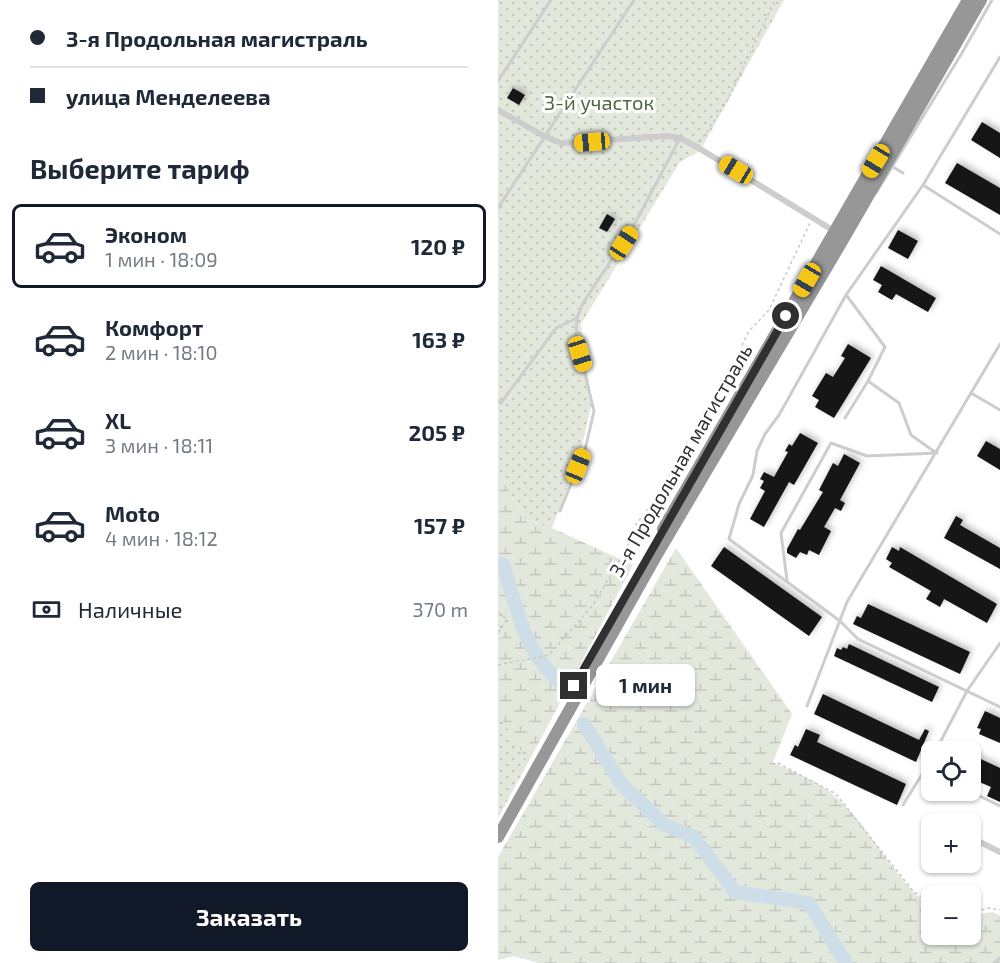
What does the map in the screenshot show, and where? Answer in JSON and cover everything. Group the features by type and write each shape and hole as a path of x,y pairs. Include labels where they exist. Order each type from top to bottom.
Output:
{"highway":[{"name":"3-я Продольная магистраль","path":"628,598 834,231 968,0"},
{"name":"3-я Продольная магистраль","path":"628,598 981,0"},
{"path":"498,823 628,598"},
{"path":"498,837 628,598"}],"street":[{"path":"498,110 561,143 651,136 680,138 834,231"},
{"path":"981,842 1000,852"}],"lane":[{"path":"498,81 551,0"},
{"path":"498,208 634,0"},
{"path":"876,195 992,0"},
{"path":"1000,57 923,185 846,295 757,451 753,475 739,504 729,539 840,621 858,639 1000,707"},
{"path":"560,511 585,450 594,411 576,337 577,318 583,303 632,229 680,138"},
{"path":"893,167 903,173"},
{"path":"923,185 1000,234"},
{"path":"845,418 868,381 885,347 846,295"},
{"path":"498,402 501,403 511,391 556,328 577,318"},
{"path":"807,706 848,602 1000,344"},
{"path":"868,381 899,403 911,435 937,453"},
{"path":"971,393 1000,411"},
{"path":"787,582 781,533 831,443 867,456 937,453"},
{"path":"941,741 967,691 1000,643"},
{"path":"903,805 921,777"},
{"path":"981,797 1000,806"},
{"path":"994,963 1000,958"}],"path":[{"path":"697,147 727,101 776,0"},
{"path":"498,665 549,655 593,605 628,546 629,533 660,494 687,442 720,392 749,331 769,310 813,217"},
{"path":"498,613 507,619 498,633"},
{"path":"778,763 836,794 913,891 921,897"},
{"path":"981,910 989,908 1000,910"}],"green space":[{"name":"3-й участок","path":"498,0 784,0 700,151 680,162 581,324 592,403 579,458 552,528 523,518 498,470"},
{"path":"498,470 523,518 552,528 633,565 528,763 498,715 498,644 513,617 498,607"},
{"path":"676,548 792,714 773,762 830,792 857,820 904,881 921,899 921,945 981,945 981,914 993,912 1000,916 1000,963 538,963 514,956 498,960 498,857"},
{"path":"498,607 513,617 498,644"},
{"path":"498,713 528,763 498,818"}],"building":[{"path":"513,88 525,95 519,105 507,98"},
{"path":"982,122 1000,133 1000,158 971,140"},
{"path":"957,163 1000,188 1000,215 945,183"},
{"path":"607,214 615,219 607,232 599,228"},
{"path":"898,230 918,241 908,259 888,248"},
{"path":"881,266 936,298 928,312 896,294 892,300 878,292 882,285 873,280"},
{"path":"848,344 871,358 834,418 815,407 819,400 812,396 826,373 833,377 845,358 841,356"},
{"path":"800,433 818,443 794,485 789,482 764,527 750,519 765,491 760,488 764,481 760,479 764,472 774,477 788,452 785,451 789,444 792,446"},
{"path":"986,441 1000,449 1000,470 977,456"},
{"path":"844,454 860,463 840,500 845,503 841,511 835,508 824,527 831,531 819,555 809,550 807,555 800,552 796,558 787,553 787,549 823,492 819,490 833,463 838,466"},
{"path":"956,516 963,520 960,525 1000,548 1000,569 944,538"},
{"path":"724,547 822,617 809,636 711,566"},
{"path":"892,547 899,551 900,547 997,604 987,623 944,599 940,607 926,599 931,591 889,567 892,563 886,559"},
{"path":"868,604 970,652 960,674 853,624 857,616 861,618"},
{"path":"849,644 939,687 932,702 834,656 837,648 847,649"},
{"path":"823,694 919,740 925,729 929,731 925,741 921,741 921,750 916,762 814,714"},
{"path":"985,711 1000,718 1000,743 979,734 981,729 977,728"},
{"path":"806,729 820,735 817,742 906,784 897,805 790,755 795,745 798,747"},
{"path":"981,759 1000,768 1000,802 987,796 991,787 981,783"}],"waterway":[{"path":"498,566 503,564 530,644 545,667 565,687"},
{"path":"584,724 622,785 665,825 694,837 735,892 809,903 846,963"}],"route":[{"path":"574,686 786,316"}]}
